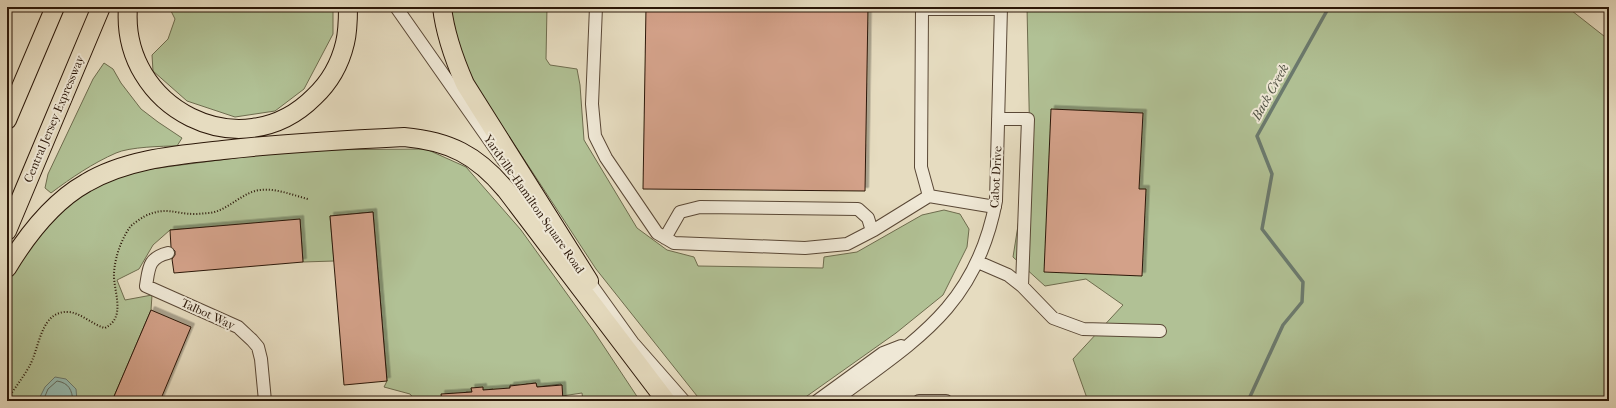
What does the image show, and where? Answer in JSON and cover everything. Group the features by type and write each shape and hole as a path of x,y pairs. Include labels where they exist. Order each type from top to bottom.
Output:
{"highway":[{"path":"7,120 55,7"},
{"name":"Central Jersey Expressway","path":"7,231 101,7"},
{"path":"128,7 130,44 137,63 146,80 158,94 172,107 205,124 222,128 239,129 269,124 292,114 308,103 322,90 333,74 343,51 348,32 348,7"},
{"path":"442,7 448,38 455,61 465,84 589,282"},
{"path":"7,268 32,231 50,211 69,194 107,172 127,165 187,154 282,144 404,137 424,139 460,150 493,174 666,401"}],"street":[{"name":"Yardville-Hamilton Square Road","path":"396,7 634,344 672,401"},
{"path":"596,7 592,104 595,136 606,158 657,233 674,244 805,248 847,244 872,231 929,196 995,207"},
{"path":"929,196 922,167 922,9 1001,8"},
{"name":"Cabot Drive","path":"834,401 933,325 962,291 978,262 991,227 995,207 1001,8"},
{"path":"998,119 1028,119 1022,286"},
{"path":"665,238 680,212 700,208 858,209 868,218 872,231"},
{"name":"Talbot Way","path":"168,253 159,255 154,260 150,266 146,286 238,327 252,340 258,347 261,359 265,401"},
{"path":"978,262 1008,276 1022,286 1053,318 1083,329 1160,331"},
{"path":"817,401 882,353 913,341"},
{"path":"634,344 684,401"},
{"path":"919,401 946,401"}],"green space":[{"path":"169,7 333,7 333,34 304,89 275,111 235,117 187,101 153,71 152,55 168,39 175,19"},
{"path":"452,7 547,7 546,59 550,65 577,69 580,85 584,140 637,228 667,250 694,257 698,266 823,268 824,257 857,252 922,215 944,210 960,214 969,229 967,247 943,295 896,333 800,401 701,401 596,269 472,80 452,33"},
{"path":"1027,7 1567,7 1609,40 1609,401 1088,401 1073,359 1123,305 1086,279 1045,286 1013,257 1030,150"},
{"path":"104,63 113,69 121,83 141,109 182,138 177,146 137,148 116,153 82,171 51,193 45,188 48,174 93,79"},
{"path":"426,149 466,167 521,230 593,330 640,401 583,401 582,393 562,396 561,384 537,387 536,383 526,384 520,388 520,385 510,385 510,389 493,390 471,388 472,392 447,394 447,401 416,401 410,394 384,387 387,381 373,212 330,216 334,261 303,262 300,220 170,230 153,245 139,269 117,280 125,300 152,295 151,310 112,401 7,401 7,276 47,219 85,188 120,173 296,150"}],"water":[{"path":"55,377 66,379 76,389 77,401 38,401 45,387"}],"building":[{"path":"646,7 868,7 865,191 643,189"},
{"path":"1051,109 1143,113 1139,189 1146,189 1142,276 1044,272"},
{"path":"373,212 387,381 344,385 330,216"},
{"path":"300,219 303,262 174,273 172,259 175,255 175,251 171,247 170,230"},
{"path":"151,310 191,327 160,401 112,401"},
{"path":"536,383 537,387 562,385 563,401 442,401 441,394 472,392 471,388 483,387 483,390 510,388 510,386"}],"waterway":[{"name":"Back Creek","path":"1248,401 1283,325 1302,302 1303,282 1262,229 1272,174 1257,136 1329,7"}]}
